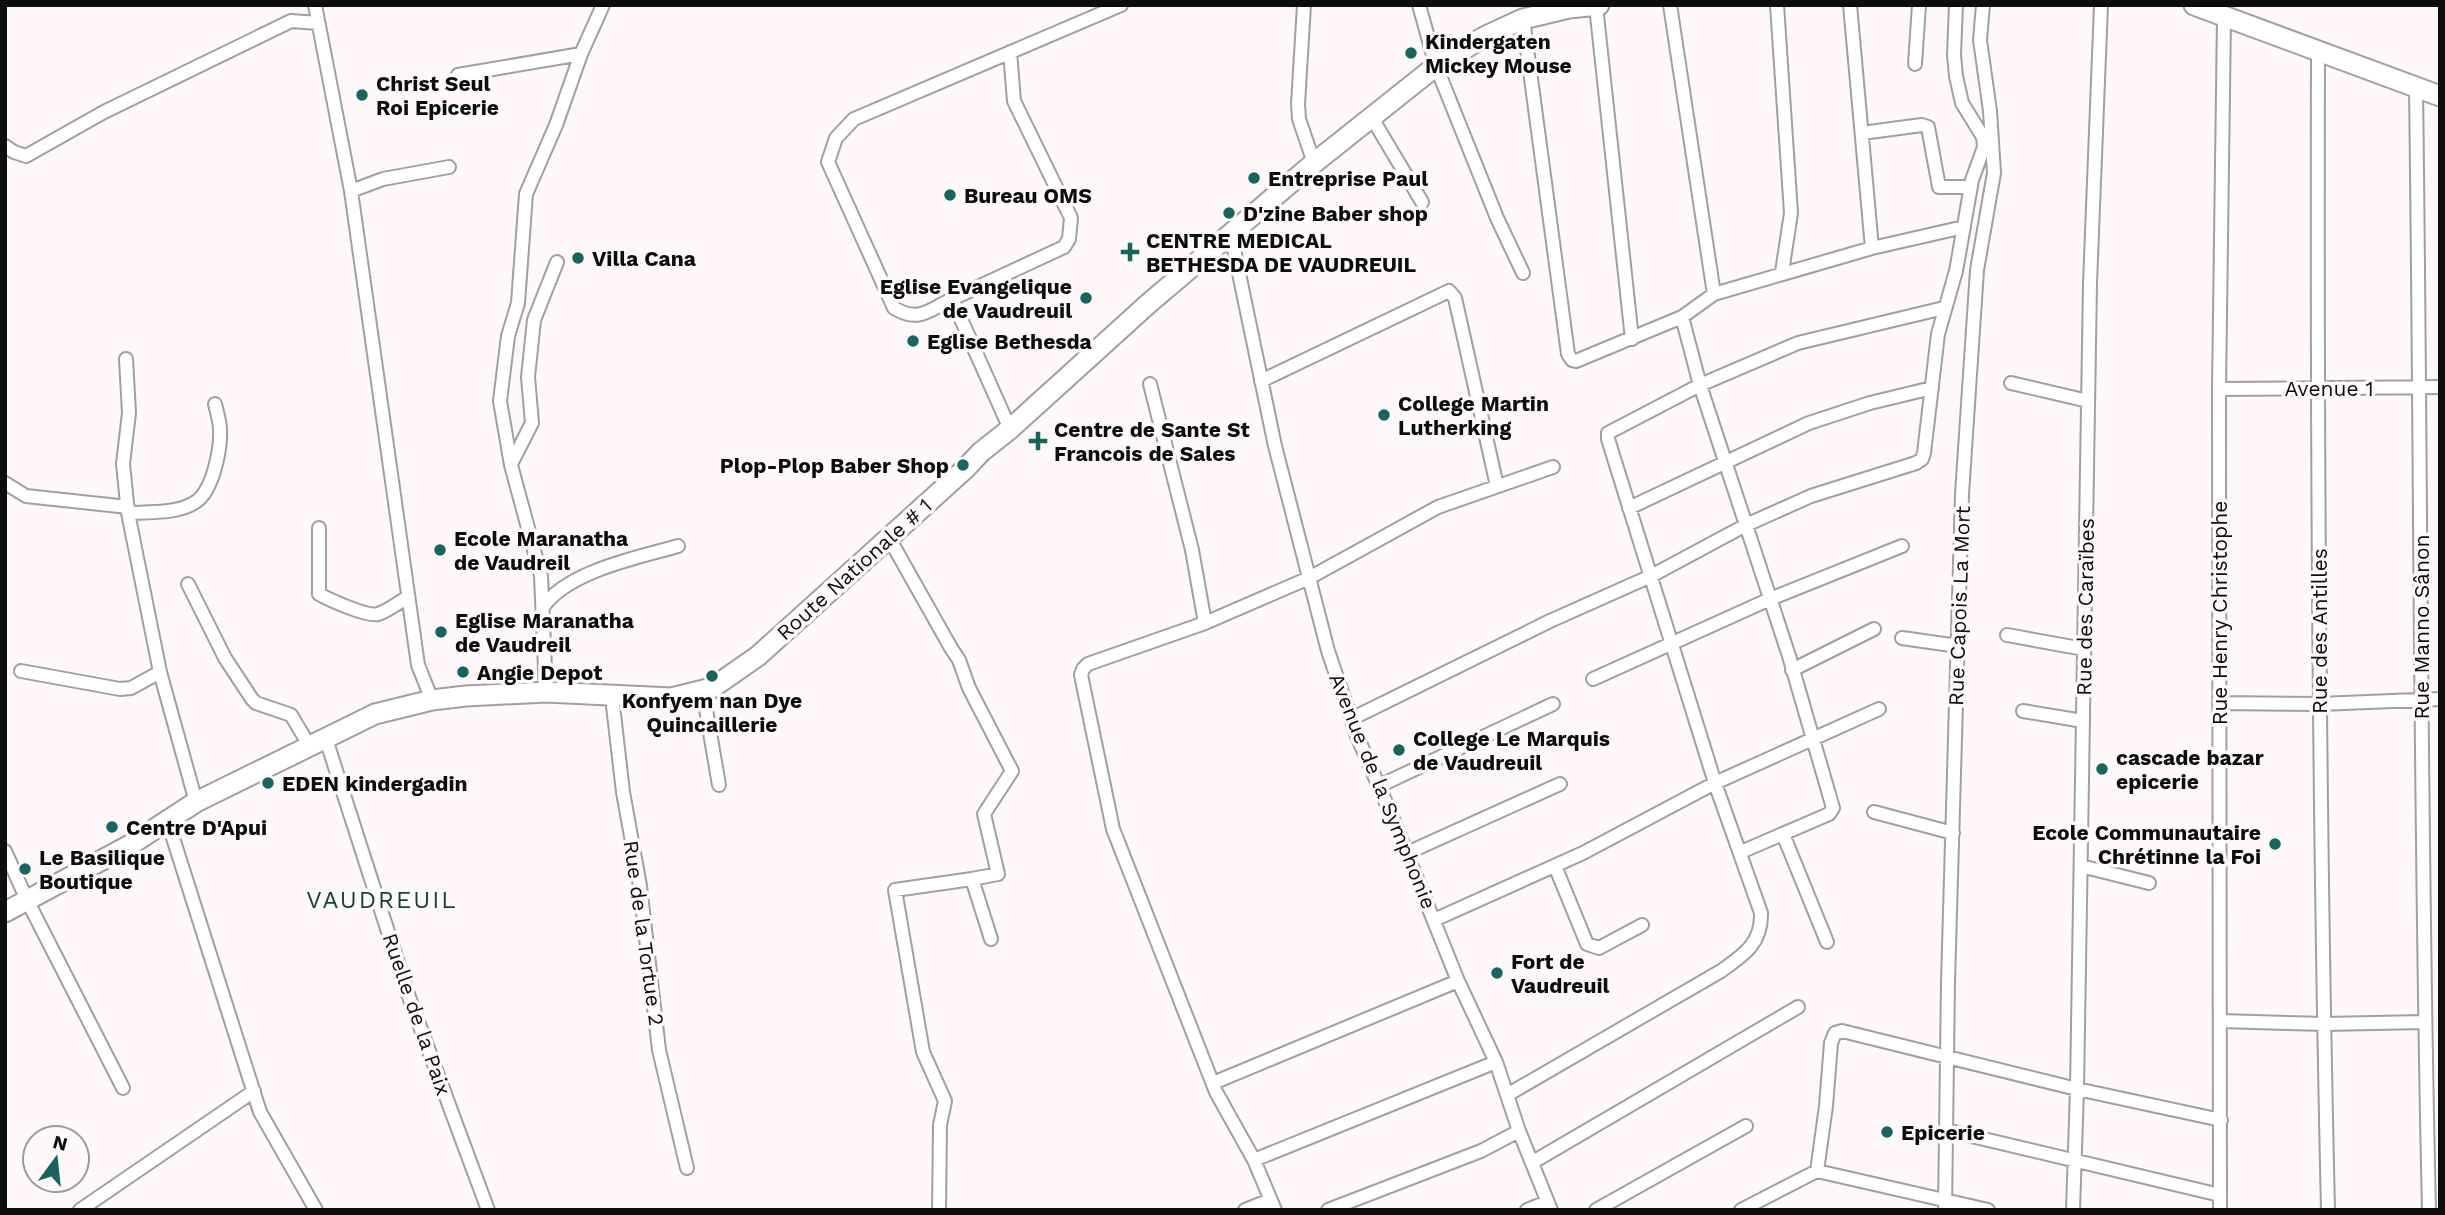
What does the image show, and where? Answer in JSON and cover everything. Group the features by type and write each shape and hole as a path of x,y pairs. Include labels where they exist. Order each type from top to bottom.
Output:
{"main road":[{"path":"2194,5 2440,96"},
{"name":"Route Nationale # 1","path":"5,912 130,845 196,802 375,714 432,700 514,692 671,698 703,692 729,678 758,656 890,538 981,452 1010,429 1120,328 1314,163 1436,66 1484,37 1523,19 1569,7 1597,6"}],"street":[{"path":"315,5 351,191 418,665 432,700"},
{"path":"546,692 541,576 511,465 500,401 508,336 518,303 526,194 556,125 580,54 603,5"},
{"path":"1010,52 1014,102 1071,218 1069,239 1064,247 916,316 905,314 894,308 828,162 836,138 854,119 1010,52 1121,5"},
{"path":"1304,5 1298,104 1314,163"},
{"path":"1419,5 1436,66 1497,218 1523,273"},
{"path":"1670,5 1714,294"},
{"path":"1776,5 1791,213 1782,272"},
{"path":"1850,5 1872,248"},
{"path":"1915,64 1919,5"},
{"path":"1351,719 1550,621 1651,576 1746,525 1811,496 1922,459 1938,334 1956,271 1971,187 1984,147 1983,137 1962,103 1956,76 1955,5"},
{"name":"Rue Capois La Mort","path":"1945,1205 1948,982 1962,494 1977,270 1994,173 1990,111 1980,40 1983,5"},
{"name":"Rue des Caraïbes","path":"2073,1210 2090,283 2101,5"},
{"path":"1597,6 1632,339"},
{"name":"Rue Henry Christophe","path":"2220,1210 2219,389 2224,17"},
{"path":"1523,19 1569,358 1576,361 1682,317 1714,294 1782,272 1964,227"},
{"path":"5,146 26,156 104,112 291,21 318,23"},
{"name":"Rue des Antilles","path":"2318,52 2317,388 2328,1210"},
{"path":"458,75 580,54"},
{"name":"Rue Manno Sânon","path":"2416,87 2424,1022 2429,1210"},
{"path":"1372,118 1422,202"},
{"path":"1862,133 1922,125 1928,127 1939,187 1971,187"},
{"path":"351,191 383,179 449,167"},
{"name":"Avenue de la Symphonie","path":"1231,234 1278,458 1328,651 1351,719 1458,981 1496,1062 1549,1206"},
{"path":"511,465 532,423 528,377 534,320 557,262"},
{"path":"1261,381 1449,291 1455,298 1497,486"},
{"path":"952,299 1010,429"},
{"path":"1507,1095 1743,956 1760,933 1762,925 1761,913 1715,783 1608,433 1700,385 1798,343 1944,309"},
{"path":"1682,317 1700,385 1814,740 1832,812 1741,852"},
{"path":"126,359 129,412 123,464 128,510 160,672 196,802"},
{"path":"2011,383 2088,401"},
{"path":"1150,384 1192,550 1205,623"},
{"name":"Avenue 1","path":"2219,389 2440,387"},
{"path":"1629,508 1809,423 1870,403 1932,388"},
{"path":"5,483 26,496 128,510 179,508 198,500 210,482 219,448 220,430 215,404"},
{"path":"1245,1210 1273,1205 1254,1160 1213,1083 1113,829 1083,669 1088,664 1205,623 1310,578 1438,507 1553,467"},
{"path":"319,528 319,594 373,615 382,613 408,597"},
{"path":"890,538 960,660 969,688 1012,771 985,814 998,874 895,890 923,1052 945,1101 940,1125 939,1210"},
{"path":"543,607 551,596 567,585 608,567 678,546"},
{"path":"1593,679 1770,599 1902,546"},
{"name":"Ruelle de la Paix","path":"188,584 226,658 252,699 256,703 290,715 317,741 488,1210"},
{"path":"1792,670 1874,629"},
{"path":"2007,635 2084,649"},
{"path":"1902,638 1958,646"},
{"path":"22,671 120,689 131,688 160,672"},
{"path":"703,692 719,785"},
{"name":"Rue de la Tortue 2","path":"612,697 623,792 640,886 659,1050 687,1168"},
{"path":"2219,703 2320,704 2440,699"},
{"path":"1379,786 1553,704"},
{"path":"1434,920 1555,866 1715,783 1879,709"},
{"path":"2023,711 2083,721"},
{"path":"1407,853 1559,783"},
{"path":"1874,812 1953,833"},
{"path":"167,819 260,1112 316,1210"},
{"path":"1783,834 1827,942"},
{"path":"5,852 123,1088"},
{"path":"1555,866 1587,944 1591,947 1599,948 1642,925"},
{"path":"2081,866 2149,883"},
{"path":"972,879 991,939"},
{"path":"1213,1083 1458,981"},
{"path":"1533,1162 1798,1007"},
{"path":"2220,1021 2324,1024 2424,1022"},
{"path":"1817,1171 1831,1043 1835,1033 1842,1031 2077,1089 2221,1120"},
{"path":"1254,1160 1496,1062"},
{"path":"80,1210 254,1091"},
{"path":"1596,1210 1746,1126"},
{"path":"1328,1210 1481,1151 1519,1130"},
{"path":"1946,1130 2220,1195"},
{"path":"1741,1210 1817,1171 1945,1205 1988,1210"},
{"path":"1527,1210 1549,1206"}],"place":[{"name":"Kindergaten Mickey Mouse","path":"1411,53"},
{"name":"Christ Seul Roi Epicerie","path":"362,95"},
{"name":"Entreprise Paul","path":"1254,178"},
{"name":"Bureau OMS","path":"950,195"},
{"name":"D'zine Baber shop","path":"1229,213"},
{"name":"CENTRE MEDICAL BETHESDA DE VAUDREUIL","path":"1130,252"},
{"name":"Villa Cana","path":"578,258"},
{"name":"Eglise Evangelique de Vaudreuil","path":"1086,298"},
{"name":"Eglise Bethesda","path":"913,341"},
{"name":"College Martin Lutherking","path":"1384,415"},
{"name":"Centre de Sante St Francois de Sales","path":"1038,441"},
{"name":"Plop-Plop Baber Shop","path":"963,465"},
{"name":"Ecole Maranatha de Vaudreil","path":"440,550"},
{"name":"Eglise Maranatha de Vaudreil","path":"441,632"},
{"name":"Angie Depot","path":"463,672"},
{"name":"Konfyem nan Dye Quincaillerie","path":"712,676"},
{"name":"College Le Marquis de Vaudreuil","path":"1399,750"},
{"name":"cascade bazar epicerie","path":"2102,769"},
{"name":"EDEN kindergadin","path":"268,783"},
{"name":"Centre D'Apui","path":"112,827"},
{"name":"Ecole Communautaire Chrétinne la Foi","path":"2275,844"},
{"name":"Le Basilique Boutique","path":"25,869"},
{"name":"Fort de Vaudreuil","path":"1497,973"},
{"name":"Epicerie","path":"1887,1132"}],"district":[{"name":"VAUDREUIL","path":"382,900"}]}
